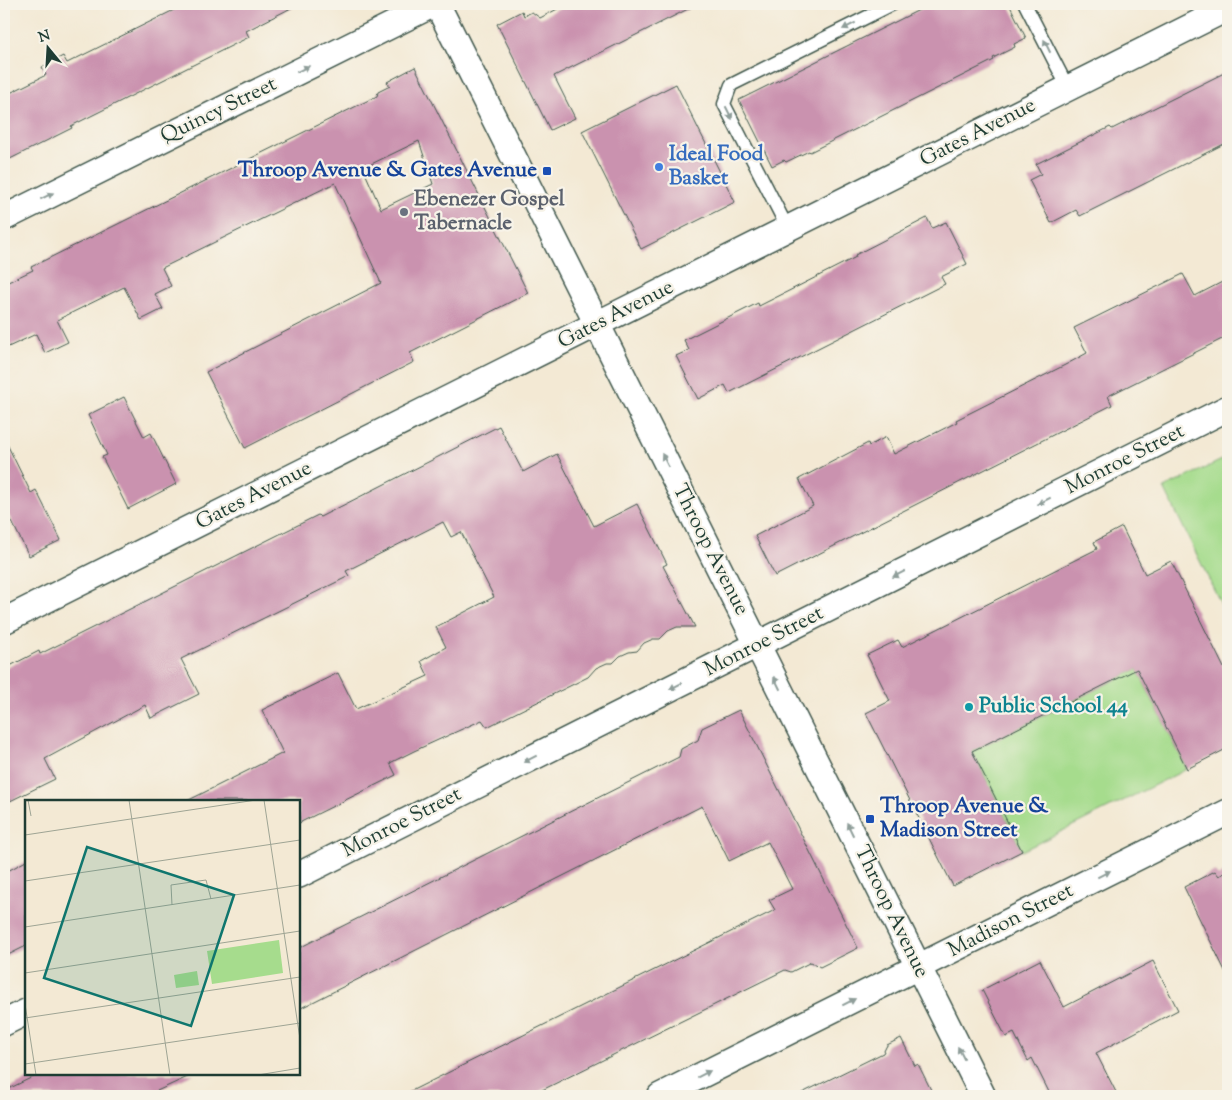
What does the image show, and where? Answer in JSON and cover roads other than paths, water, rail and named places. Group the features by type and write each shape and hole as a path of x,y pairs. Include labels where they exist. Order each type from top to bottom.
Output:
{"street":[{"name":"Quincy Street","path":"4,218 435,4"},
{"name":"Throop Avenue","path":"435,4 983,1096"},
{"name":"Gates Avenue","path":"4,621 1228,8"},
{"name":"Monroe Street","path":"300,874 1228,408"},
{"name":"Madison Street","path":"660,1096 1228,812"},
{"path":"4,1023 25,1012"}],"lane":[{"path":"788,229 724,104 732,85 893,4"},
{"path":"1026,4 1068,88"}],"place":[{"name":"Ideal Food Basket","path":"659,167"},
{"name":"Throop Avenue & Gates Avenue","path":"547,171"},
{"name":"Ebenezer Gospel Tabernacle","path":"404,212"},
{"name":"Public School 44","path":"969,707"},
{"name":"Throop Avenue & Madison Street","path":"870,819"}]}
